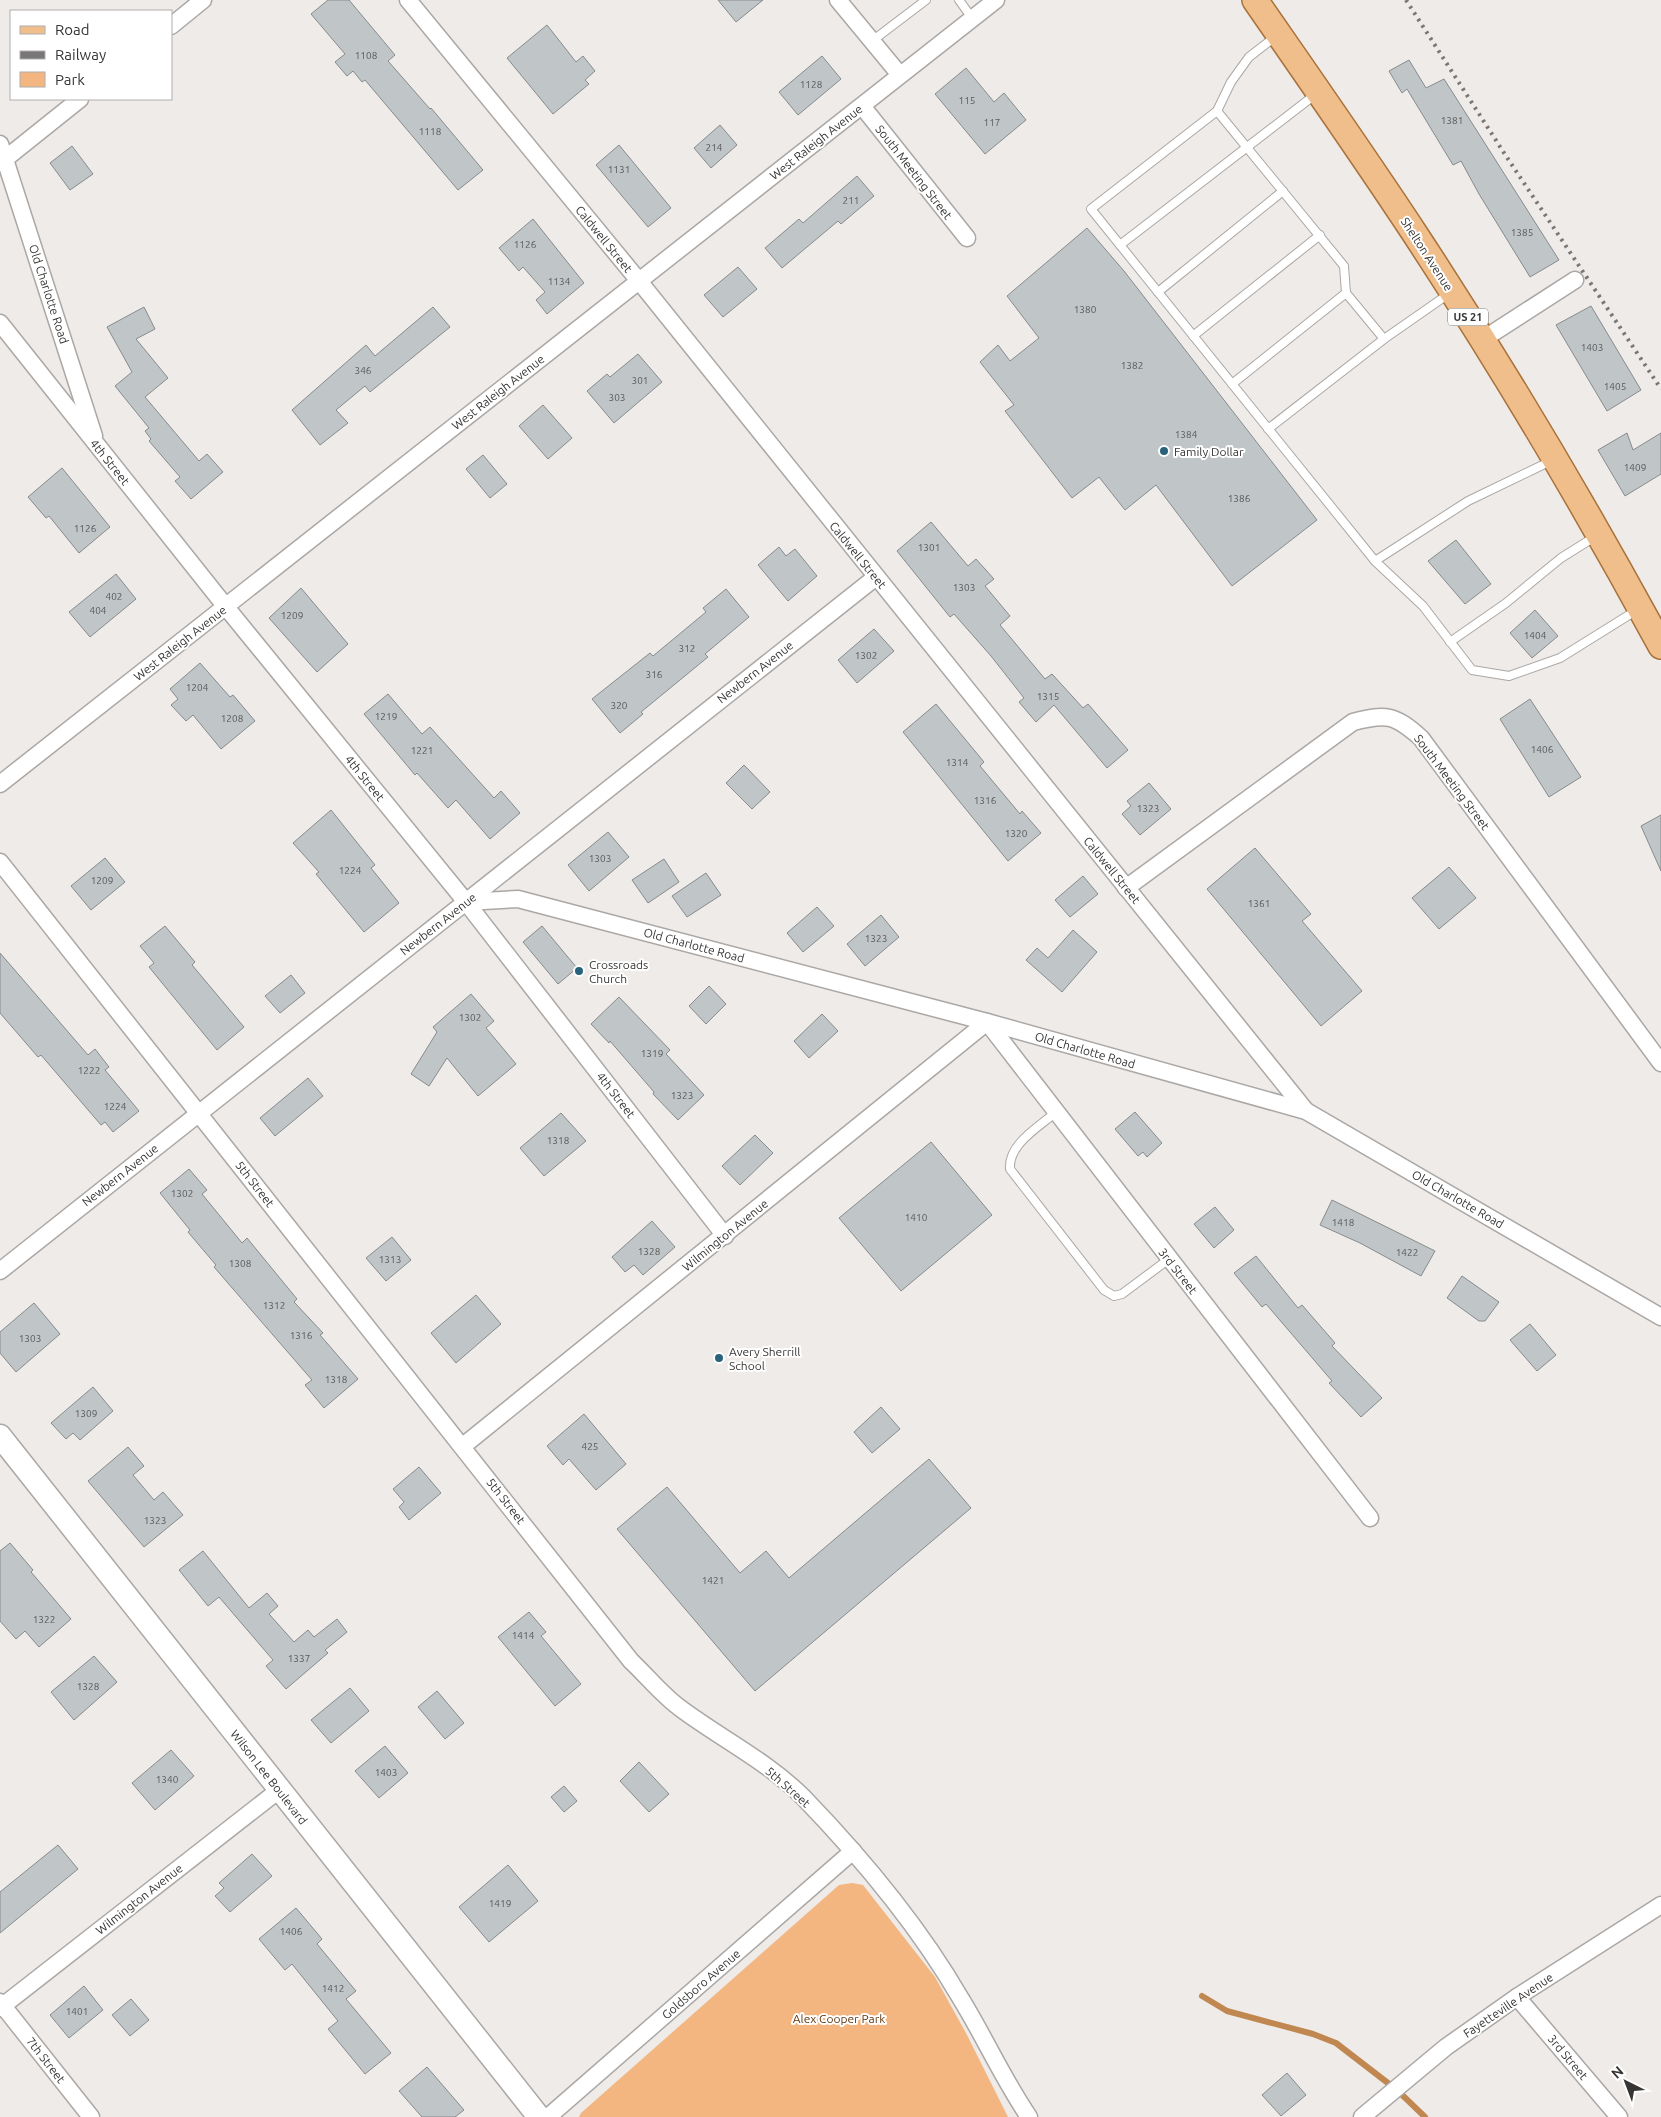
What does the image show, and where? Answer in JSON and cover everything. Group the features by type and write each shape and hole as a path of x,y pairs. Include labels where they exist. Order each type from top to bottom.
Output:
{"main road":[{"name":"Shelton Avenue","path":"1255,0 1452,292 1555,459 1661,646"}],"street":[{"path":"172,25 204,0"},
{"name":"Caldwell Street","path":"408,0 638,282 1306,1111"},
{"path":"838,0 900,76"},
{"name":"West Raleigh Avenue","path":"0,784 996,0"},
{"path":"2,155 79,100"},
{"name":"South Meeting Street","path":"862,106 967,238"},
{"name":"Old Charlotte Road","path":"2,155 97,446"},
{"path":"1482,340 1575,280"},
{"name":"4th Street","path":"0,323 226,607 466,902 725,1236"},
{"name":"Newbern Avenue","path":"0,1271 876,577"},
{"name":"South Meeting Street","path":"1126,888 1353,722 1377,716 1402,721 1421,738 1661,1063"},
{"name":"5th Street","path":"0,862 631,1661 678,1707 762,1764 801,1795 854,1851 902,1911 961,1998 1010,2090 1029,2117"},
{"name":"Old Charlotte Road","path":"466,902 518,899 987,1022 1306,1111 1659,1311"},
{"name":"3rd Street","path":"987,1022 1370,1518"},
{"name":"Wilmington Avenue","path":"463,1446 725,1236 987,1022"},
{"name":"Wilson Lee Boulevard","path":"0,1436 539,2117"},
{"name":"Wilmington Avenue","path":"1,2005 279,1790"},
{"name":"Goldsboro Avenue","path":"548,2117 854,1851"},
{"name":"Fayetteville Avenue","path":"1362,2117 1446,2047 1517,1997 1661,1905"},
{"name":"3rd Street","path":"1517,1997 1619,2117"},
{"name":"7th Street","path":"1,2005 91,2117"}],"lane":[{"path":"872,42 926,0"},
{"path":"959,0 972,18"},
{"path":"1279,34 1249,57 1230,82 1217,111 1091,209 1375,561 1423,606 1472,670 1509,676 1560,658 1640,608"},
{"path":"1120,245 1318,92"},
{"path":"1217,111 1344,266 1346,292 1384,338"},
{"path":"1158,292 1283,191"},
{"path":"1193,336 1320,235"},
{"path":"1232,384 1346,292"},
{"path":"1268,430 1384,338 1452,292"},
{"path":"1375,561 1468,501 1555,459"},
{"path":"1450,642 1506,604 1561,558 1599,534"},
{"path":"1056,1112 1016,1148 1009,1158 1010,1169 1104,1290 1114,1296 1122,1294 1169,1259"}],"green space":[{"name":"Alex Cooper Park","path":"852,1883 863,1885 935,1977 966,2033 1008,2117 579,2117 581,2113 839,1885"}],"building":[{"path":"328,0 349,0 395,55 388,61 431,108 483,170 458,190 365,80 362,82 353,71 347,76 335,62 345,54 311,14"},
{"path":"718,0 763,0 736,22"},
{"path":"547,25 576,62 583,56 595,71 585,80 589,84 553,114 507,58"},
{"path":"822,56 841,79 798,115 779,92"},
{"path":"1409,60 1426,88 1444,79 1559,260 1530,277 1461,161 1453,165 1407,89 1402,93 1389,71"},
{"path":"966,68 994,102 1004,93 1026,120 985,154 935,94"},
{"path":"720,125 737,145 711,168 694,148"},
{"path":"619,145 671,208 648,227 596,165"},
{"path":"72,146 93,174 70,190 50,163"},
{"path":"857,176 874,196 841,224 838,221 782,268 765,248 799,219 803,223"},
{"path":"533,219 584,283 547,314 536,300 545,292 523,267 519,271 499,248"},
{"path":"1087,228 1124,271 1317,520 1232,586 1156,485 1125,510 1099,477 1072,498 1005,411 1014,405 980,362 998,345 1010,361 1039,338 1007,296"},
{"path":"738,267 757,289 723,317 704,295"},
{"path":"1591,306 1641,390 1607,411 1556,325"},
{"path":"144,307 155,329 136,339 168,378 145,397 199,461 207,454 223,472 191,499 175,481 180,477 149,441 151,439 145,431 149,428 115,386 132,372 107,327"},
{"path":"433,307 450,327 370,392 365,386 336,410 348,423 320,445 292,410 366,345 375,356"},
{"path":"638,354 662,382 614,423 587,391 607,374 610,377"},
{"path":"543,405 572,438 548,459 519,426"},
{"path":"1627,433 1633,450 1661,433 1661,474 1625,496 1598,450"},
{"path":"483,455 507,484 490,498 466,469"},
{"path":"62,468 110,527 79,553 49,516 46,518 28,497"},
{"path":"931,522 968,566 976,559 994,579 985,586 1010,616 1000,625 1045,679 1052,674 1083,708 1088,704 1128,750 1107,768 1054,705 1036,722 1019,702 1024,698 991,656 954,614 950,617 897,551"},
{"path":"1456,540 1491,584 1465,604 1428,561"},
{"path":"779,547 786,556 795,549 817,576 788,601 758,565"},
{"path":"116,574 136,599 90,637 69,612"},
{"path":"301,588 348,644 317,672 269,618"},
{"path":"726,589 749,617 705,654 708,657 641,712 643,714 620,733 592,699 650,653 653,656 706,612 703,608"},
{"path":"1535,610 1558,636 1532,658 1510,633"},
{"path":"874,629 894,651 857,683 838,660"},
{"path":"200,663 230,697 233,695 255,721 221,749 193,715 186,721 171,705 178,699 170,689"},
{"path":"388,694 422,734 430,727 494,798 501,791 520,813 490,839 456,800 448,808 417,773 415,775 364,714"},
{"path":"1530,699 1581,777 1549,797 1500,719"},
{"path":"936,704 984,762 980,766 1020,814 1022,811 1041,833 1008,861 903,732"},
{"path":"744,765 770,792 752,809 726,783"},
{"path":"1149,783 1171,809 1140,835 1122,814 1131,806 1127,801"},
{"path":"331,810 375,865 371,868 399,903 364,932 316,874 319,872 293,843"},
{"path":"1661,815 1661,871 1641,826"},
{"path":"608,832 629,857 589,891 568,865"},
{"path":"1255,848 1311,914 1302,921 1362,991 1321,1026 1207,889"},
{"path":"105,858 125,882 91,910 71,886"},
{"path":"664,859 679,882 648,903 632,880"},
{"path":"1449,867 1476,898 1439,929 1412,898"},
{"path":"706,873 721,895 687,917 672,896"},
{"path":"1083,876 1098,894 1070,917 1055,900"},
{"path":"817,907 834,926 803,952 787,933"},
{"path":"881,915 899,937 865,966 847,944"},
{"path":"165,926 195,962 192,965 244,1027 217,1050 149,967 154,963 140,946"},
{"path":"542,926 577,968 558,984 523,942"},
{"path":"1073,930 1097,952 1062,992 1026,960 1037,948 1048,958"},
{"path":"0,953 88,1055 95,1049 109,1067 105,1070 139,1111 113,1132 105,1122 101,1125 41,1055 38,1057 0,1013"},
{"path":"291,975 305,993 280,1013 265,996"},
{"path":"709,986 726,1004 706,1024 689,1006"},
{"path":"471,994 494,1021 486,1028 516,1064 478,1096 447,1058 429,1086 411,1074 437,1032 433,1027"},
{"path":"619,997 670,1050 666,1054 704,1095 678,1120 653,1094 654,1092 610,1041 609,1043 591,1024"},
{"path":"822,1014 838,1031 809,1058 794,1041"},
{"path":"308,1078 323,1096 275,1136 260,1118"},
{"path":"1135,1112 1162,1143 1147,1157 1143,1152 1138,1156 1115,1129"},
{"path":"561,1113 586,1141 544,1176 520,1148"},
{"path":"755,1135 773,1153 740,1185 722,1166"},
{"path":"931,1142 992,1215 901,1291 839,1218"},
{"path":"189,1169 207,1190 202,1194 242,1243 247,1238 297,1299 294,1302 323,1333 320,1335 358,1379 324,1408 305,1385 312,1380 214,1267 216,1265 188,1232 190,1230 160,1193"},
{"path":"1332,1200 1435,1251 1421,1276 1360,1243 1320,1225"},
{"path":"1215,1207 1234,1230 1214,1248 1194,1224"},
{"path":"652,1221 675,1247 643,1275 634,1265 625,1272 612,1257"},
{"path":"392,1237 411,1260 386,1281 366,1258"},
{"path":"1256,1256 1298,1308 1302,1305 1335,1343 1332,1346 1382,1398 1361,1417 1329,1383 1332,1381 1266,1304 1262,1307 1234,1273"},
{"path":"1462,1276 1499,1302 1485,1321 1479,1321 1447,1298"},
{"path":"476,1295 501,1324 456,1363 431,1333"},
{"path":"34,1303 60,1334 16,1372 0,1353 0,1332"},
{"path":"1530,1324 1556,1355 1537,1371 1510,1340"},
{"path":"93,1387 113,1411 80,1440 73,1433 66,1439 51,1423"},
{"path":"881,1407 900,1429 872,1453 854,1432"},
{"path":"584,1414 626,1464 596,1490 569,1459 563,1465 547,1446"},
{"path":"128,1447 144,1466 133,1475 154,1500 163,1492 183,1515 144,1547 88,1481"},
{"path":"929,1459 971,1508 755,1691 617,1529 667,1487 740,1573 766,1551 789,1578"},
{"path":"419,1467 441,1493 409,1520 399,1507 404,1502 393,1489"},
{"path":"10,1543 33,1570 31,1572 71,1619 39,1647 25,1631 16,1639 0,1621 0,1551"},
{"path":"203,1551 249,1608 267,1593 278,1606 269,1614 294,1642 308,1630 314,1637 337,1619 347,1632 325,1650 328,1653 286,1689 266,1666 273,1660 219,1597 208,1606 179,1570"},
{"path":"529,1612 546,1632 541,1636 581,1684 555,1706 498,1637"},
{"path":"94,1656 117,1682 74,1720 51,1692"},
{"path":"350,1688 369,1711 331,1743 311,1720"},
{"path":"437,1691 464,1723 445,1739 418,1707"},
{"path":"385,1746 408,1773 379,1798 355,1771"},
{"path":"171,1750 194,1776 155,1810 132,1783"},
{"path":"639,1762 669,1794 649,1812 620,1781"},
{"path":"564,1786 577,1801 564,1812 551,1797"},
{"path":"58,1845 78,1869 0,1933 0,1892"},
{"path":"252,1854 272,1876 230,1912 215,1896 224,1888 219,1883"},
{"path":"508,1865 538,1901 489,1942 459,1907"},
{"path":"296,1908 322,1939 317,1944 356,1991 346,1999 391,2053 365,2074 328,2029 338,2021 292,1964 285,1970 259,1939"},
{"path":"84,1986 103,2010 69,2038 50,2015"},
{"path":"131,1999 149,2020 130,2036 112,2015"},
{"path":"427,2067 464,2110 455,2117 422,2117 399,2091"},
{"path":"1287,2073 1306,2095 1281,2116 1262,2095"}],"waterway":[{"path":"1202,1996 1227,2011 1313,2034 1336,2043 1397,2090 1425,2117"}],"railway":[{"path":"1406,0 1506,156 1661,389"}],"place":[{"name":"Family Dollar","path":"1164,451"},
{"name":"Crossroads Church","path":"579,971"},
{"name":"Avery Sherrill School","path":"719,1358"}]}
